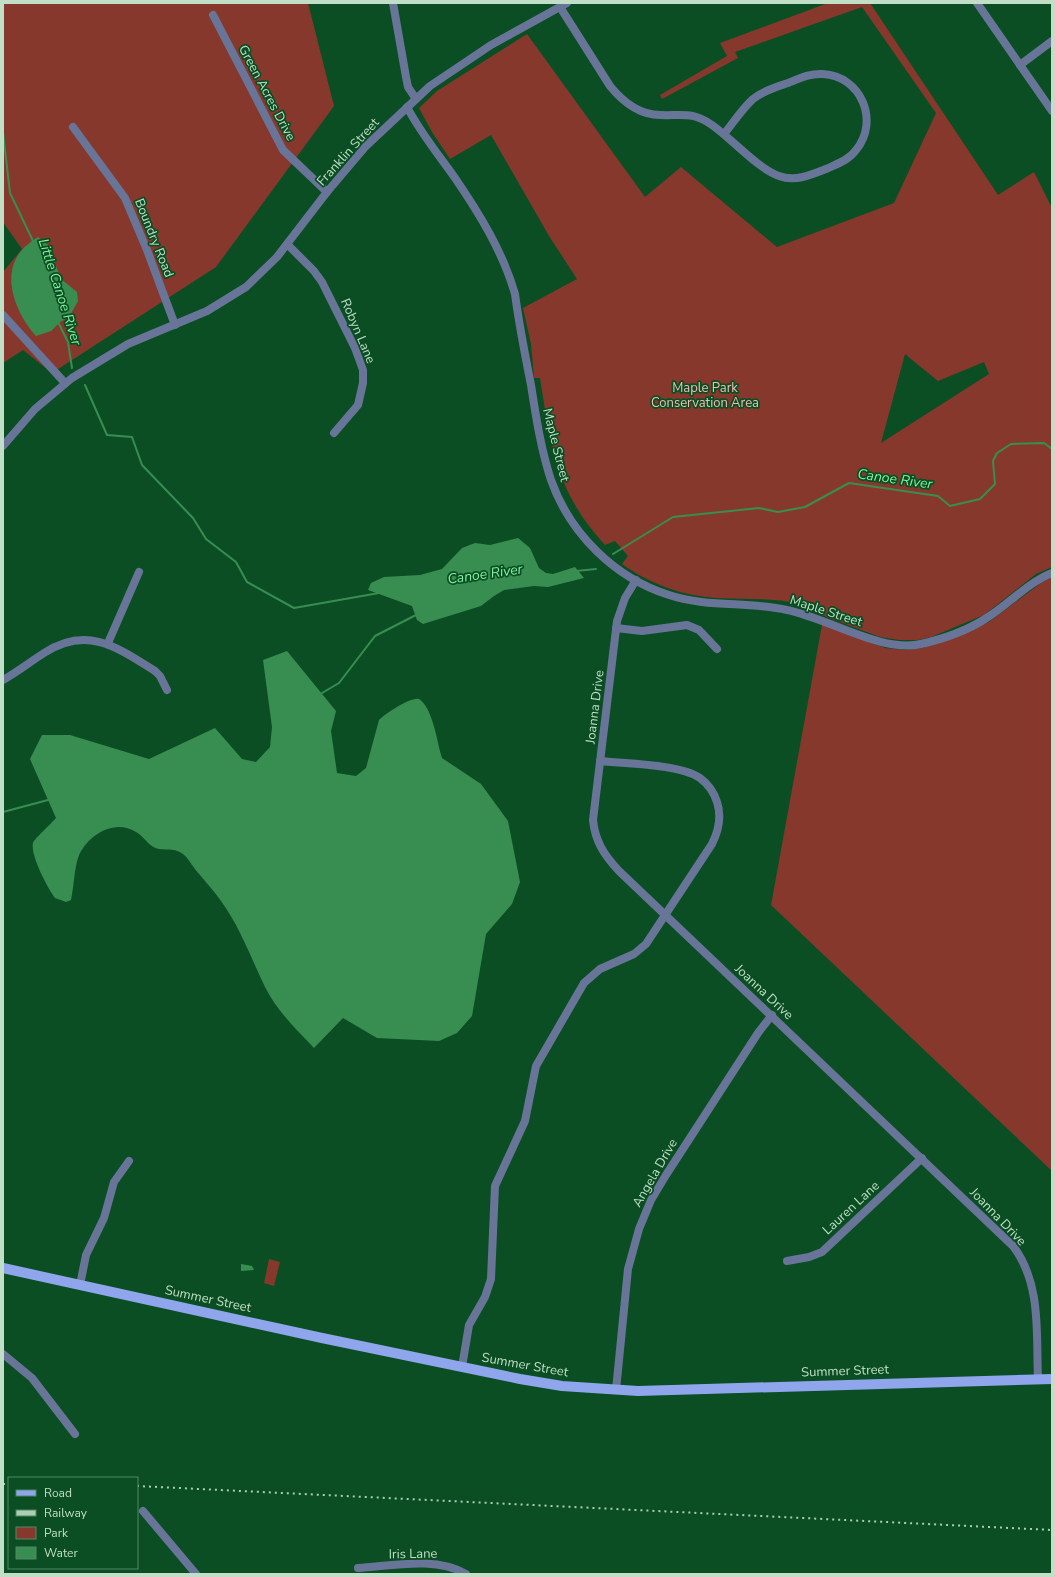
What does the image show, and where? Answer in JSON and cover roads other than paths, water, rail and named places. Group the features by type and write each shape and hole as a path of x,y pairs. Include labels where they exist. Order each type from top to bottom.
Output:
{"main road":[{"name":"Summer Street","path":"3,1268 541,1383 616,1390 1052,1379"}],"street":[{"path":"393,3 408,87 416,99"},
{"path":"977,3 1052,111"},
{"path":"564,5 610,86 628,104 652,115 694,115 705,120 771,172 784,178 797,178 813,174 839,163 853,154 865,134 866,112 860,96 848,83 833,76 816,74 761,94 747,105 724,134"},
{"name":"Franklin Street","path":"4,442 35,408 65,383 102,358 128,344 207,311 235,295 268,267 288,244 327,192 366,146 416,99 444,76 474,56 564,5"},
{"name":"Green Acres Drive","path":"213,15 283,150 327,192"},
{"path":"1020,65 1052,41"},
{"name":"Maple Street","path":"407,107 419,129 455,178 474,208 496,247 508,274 515,294 540,436 557,496 571,521 593,547 617,569 667,595 712,604 773,607 789,610 814,617 882,643 905,646 918,645 939,639 975,625 985,620 1033,583 1052,573"},
{"name":"Boundry Road","path":"73,127 125,198 147,250 175,325"},
{"name":"Robyn Lane","path":"288,244 314,271 322,282 355,348 362,370 363,383 358,405 334,433"},
{"path":"3,315 65,383"},
{"path":"108,643 139,572"},
{"name":"Joanna Drive","path":"636,580 620,609 616,628 594,820 595,836 599,845 608,860 1007,1240 1023,1261 1029,1276 1035,1303 1038,1379"},
{"path":"616,628 642,631 687,625 699,630 717,649"},
{"path":"3,680 43,653 59,645 80,639 108,643 155,671 160,676 167,690"},
{"path":"462,1367 469,1325 485,1297 491,1279 496,1186 525,1121 536,1066 584,983 600,969 634,954 646,944 709,849 717,832 720,820 716,798 705,782 693,774 679,770 600,761"},
{"name":"Angela Drive","path":"616,1390 628,1269 634,1242 644,1214 666,1175 758,1033 772,1015"},
{"name":"Lauren Lane","path":"787,1260 809,1257 822,1252 922,1158"},
{"path":"80,1285 86,1255 104,1218 114,1182 129,1161"},
{"path":"3,1354 32,1378 75,1434"},
{"path":"143,1511 196,1574"},
{"name":"Iris Lane","path":"358,1568 429,1564 448,1566 466,1574"}],"water":[{"path":"38,237 48,245 61,279 77,292 78,301 69,317 60,322 51,331 36,336 17,307 12,284 12,272 15,261 21,251"},
{"path":"518,538 530,548 539,568 546,573 553,574 575,567 584,578 548,587 534,586 504,590 481,606 423,624 417,620 412,606 368,590 371,583 384,577 420,575 442,569 462,548 475,543 490,545"},
{"path":"287,651 336,711 331,731 337,773 356,776 366,768 379,720 404,703 419,699 424,703 431,717 442,758 481,784 508,821 520,882 512,904 486,934 472,1016 457,1033 439,1041 377,1038 343,1018 314,1048 275,1004 265,987 240,932 228,911 183,854 175,850 156,848 136,832 128,828 110,828 94,836 87,843 78,858 71,900 66,902 55,898 44,880 37,863 34,855 33,843 56,818 30,759 42,735 70,735 149,759 215,728 242,759 256,762 270,747 272,727 263,660"},
{"path":"241,1264 252,1266 254,1270 241,1271"}],"waterway":[{"name":"Little Canoe River","path":"3,132 10,193 34,243"},
{"name":"Little Canoe River","path":"58,322 68,342 72,368"},
{"name":"Little Canoe River","path":"85,385 107,435 132,437 142,465 193,518 206,539 236,562 247,582 294,608 379,593"},
{"name":"Canoe River","path":"613,554 673,517 759,508 778,512 805,507 849,483 938,496 950,506 980,499 995,484 993,461 997,453 1011,444 1044,443 1052,449"},
{"name":"Canoe River","path":"576,571 596,569"},
{"name":"Canoe River","path":"322,693 339,683 375,636 416,615"},
{"name":"Canoe River","path":"3,812 48,800"}],"railway":[{"path":"3,1484 8,1484"},
{"path":"138,1486 1052,1530"}],"park label":[{"name":"Maple Park Conservation Area","path":"705,396"}]}
